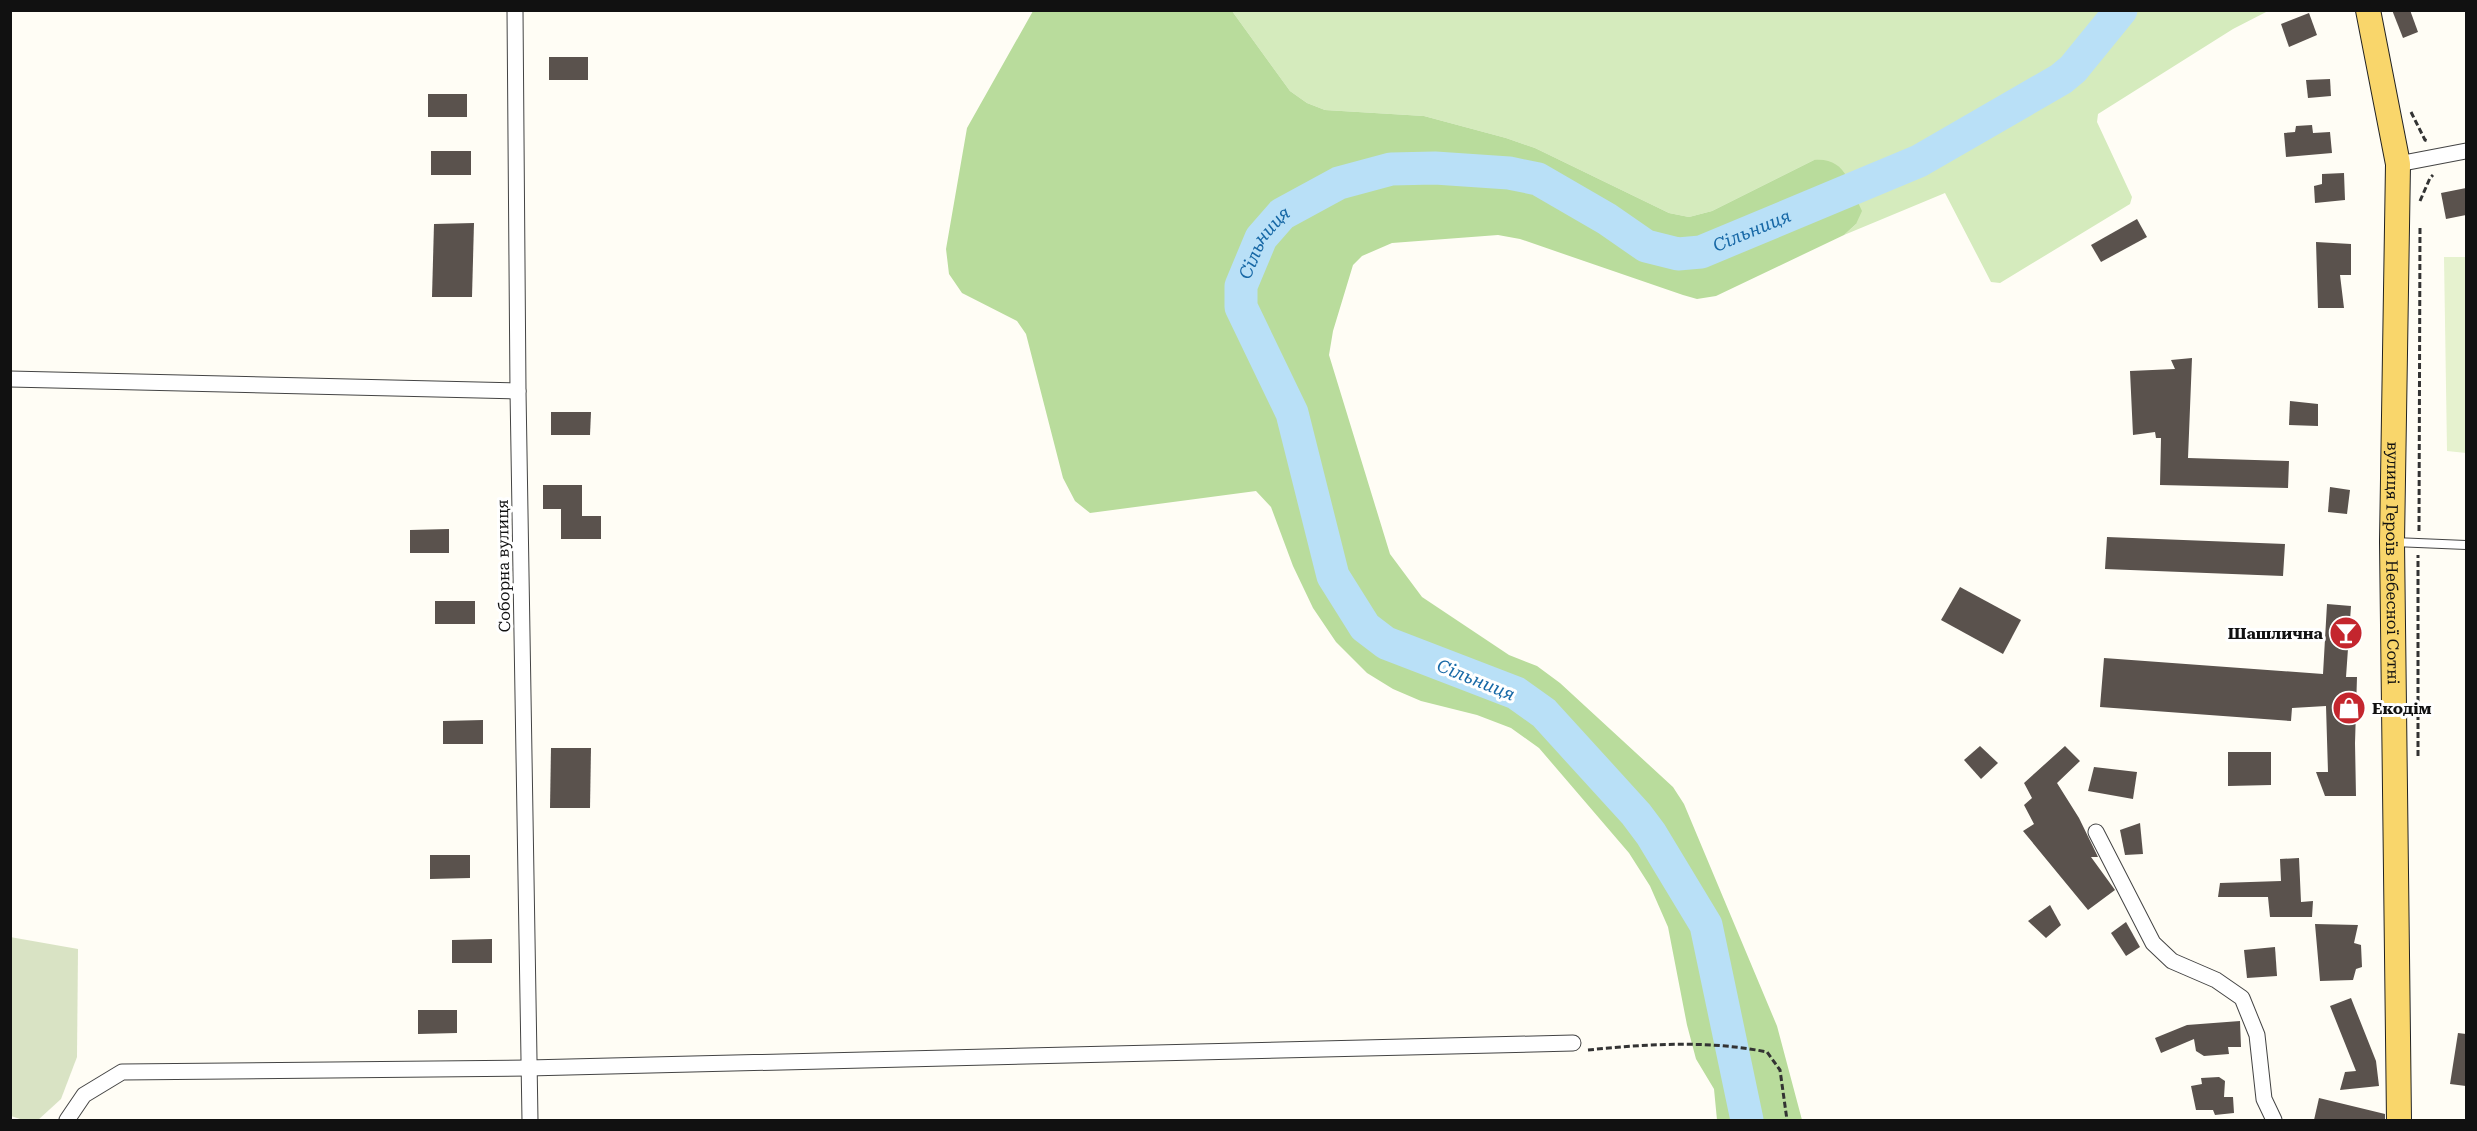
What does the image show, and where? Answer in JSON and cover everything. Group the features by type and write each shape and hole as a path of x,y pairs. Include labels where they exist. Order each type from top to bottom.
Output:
{"main road":[{"name":"вулиця Героїв Небесної Сотні","path":"2368,10 2398,164 2392,542 2399,1120"}],"street":[{"name":"Соборна вулиця","path":"515,10 518,391 530,1120"},
{"path":"2398,164 2466,151"},
{"path":"10,379 518,391"},
{"path":"2096,831 2153,943 2172,961 2216,980 2242,998 2257,1035 2264,1099 2274,1120"},
{"path":"67,1120 84,1095 122,1072 528,1068 1573,1043"}],"lane":[{"path":"2392,542 2466,544"}],"path":[{"path":"2420,212 2423,192 2430,177 2436,174"},
{"path":"2418,767 2420,224"},
{"path":"1573,1043 1585,1051 1633,1046 1720,1045 1767,1052 1780,1070 1787,1120"}],"green space":[{"path":"1033,11 1232,11 1290,91 1307,103 1325,110 1424,116 1506,138 1535,148 1669,213 1689,217 1712,211 1814,160 1834,163 1846,175 1862,211 1856,224 1844,235 1716,296 1697,299 1520,239 1498,235 1392,243 1362,256 1353,265 1333,331 1329,355 1390,554 1422,597 1509,655 1537,666 1560,683 1673,787 1684,804 1777,1026 1802,1120 1717,1120 1714,1089 1696,1059 1687,1025 1668,927 1650,886 1629,853 1539,748 1511,728 1477,715 1421,701 1393,689 1367,673 1336,642 1313,608 1293,566 1271,507 1256,491 1090,513 1075,501 1063,478 1026,334 1017,321 962,293 949,274 946,249 967,128"},
{"path":"1232,11 2268,11 2233,29 2098,114 2097,122 2132,197 2130,204 2000,283 1991,282 1945,193 1844,235 1856,224 1814,160 1712,211 1689,217 1669,213 1535,148 1506,138 1424,116 1325,110 1307,103 1290,91"},
{"path":"2444,257 2466,257 2466,453 2447,451"},
{"path":"10,937 78,949 77,1057 61,1099 38,1120 23,1120 11,1116"}],"building":[{"path":"2392,10 2410,10 2418,32 2403,38"},
{"path":"2309,13 2317,35 2289,47 2281,24"},
{"path":"549,57 588,57 588,80 549,80"},
{"path":"2330,79 2331,96 2308,98 2306,80"},
{"path":"428,94 467,94 467,117 428,117"},
{"path":"2312,125 2313,133 2330,132 2332,153 2286,157 2284,133 2295,132 2296,126"},
{"path":"431,151 471,151 471,175 431,175"},
{"path":"2344,173 2345,200 2315,203 2314,186 2322,184 2322,174"},
{"path":"2466,188 2466,215 2446,219 2441,193"},
{"path":"2137,219 2147,237 2101,262 2091,245"},
{"path":"474,223 472,297 432,297 434,224"},
{"path":"2316,242 2351,244 2351,275 2340,275 2344,308 2318,308"},
{"path":"2192,358 2188,458 2289,461 2288,488 2160,485 2161,438 2156,438 2155,432 2133,435 2130,371 2175,369 2171,360"},
{"path":"2290,401 2318,404 2318,426 2289,425"},
{"path":"551,412 591,412 590,435 551,435"},
{"path":"543,485 582,485 582,516 601,516 601,539 561,539 561,509 543,509"},
{"path":"2330,487 2350,490 2347,514 2328,512"},
{"path":"449,529 449,553 410,553 410,530"},
{"path":"2107,537 2285,544 2283,576 2105,569"},
{"path":"1960,587 2021,620 2003,654 1941,620"},
{"path":"435,601 475,601 475,624 435,624"},
{"path":"2327,604 2351,606 2346,677 2357,677 2356,796 2325,796 2316,772 2328,772 2326,706 2292,708 2291,721 2100,707 2104,658 2323,674"},
{"path":"483,720 483,744 443,744 443,721"},
{"path":"1980,746 1998,763 1981,779 1964,760"},
{"path":"2065,746 2080,761 2057,783 2079,818 2098,857 2091,857 2115,890 2088,910 2023,831 2034,824 2024,805 2032,798 2024,783"},
{"path":"551,748 591,748 590,808 550,808"},
{"path":"2228,752 2271,752 2271,785 2228,786"},
{"path":"2094,767 2137,772 2133,799 2088,791"},
{"path":"2140,823 2143,854 2125,855 2120,830"},
{"path":"430,855 470,855 470,878 430,879"},
{"path":"2299,858 2301,902 2313,901 2312,917 2270,917 2268,897 2218,897 2220,883 2281,881 2280,859"},
{"path":"2050,905 2061,925 2046,938 2028,921"},
{"path":"2126,922 2140,947 2126,956 2111,933"},
{"path":"2315,924 2358,925 2354,943 2361,945 2362,967 2356,969 2353,980 2320,981"},
{"path":"492,939 492,963 452,963 452,940"},
{"path":"2275,947 2277,976 2247,978 2244,950"},
{"path":"2351,998 2376,1061 2379,1086 2340,1090 2345,1072 2356,1071 2330,1006"},
{"path":"418,1010 457,1010 457,1033 418,1034"},
{"path":"2240,1021 2241,1047 2228,1047 2229,1054 2204,1056 2196,1051 2194,1039 2161,1053 2155,1038 2187,1025"},
{"path":"2458,1033 2466,1034 2466,1086 2450,1084"},
{"path":"2219,1077 2225,1081 2224,1097 2233,1097 2234,1113 2215,1115 2213,1110 2196,1110 2191,1086 2202,1084 2201,1078"},
{"path":"2319,1098 2385,1114 2385,1120 2314,1120"}],"waterway":[{"name":"Сільниця","path":"1747,1120 1706,925 1651,834 1636,814 1544,713 1516,693 1386,643 1365,627 1333,576 1292,413 1241,307 1241,286 1261,238 1282,214 1339,183 1391,169 1435,168 1509,173 1538,179 1607,219 1646,246 1678,254 1701,252 1919,161 2061,79 2073,69 2121,10"}],"place":[{"name":"Шашлична","path":"2346,633"},
{"name":"Екодім","path":"2349,708"}]}
